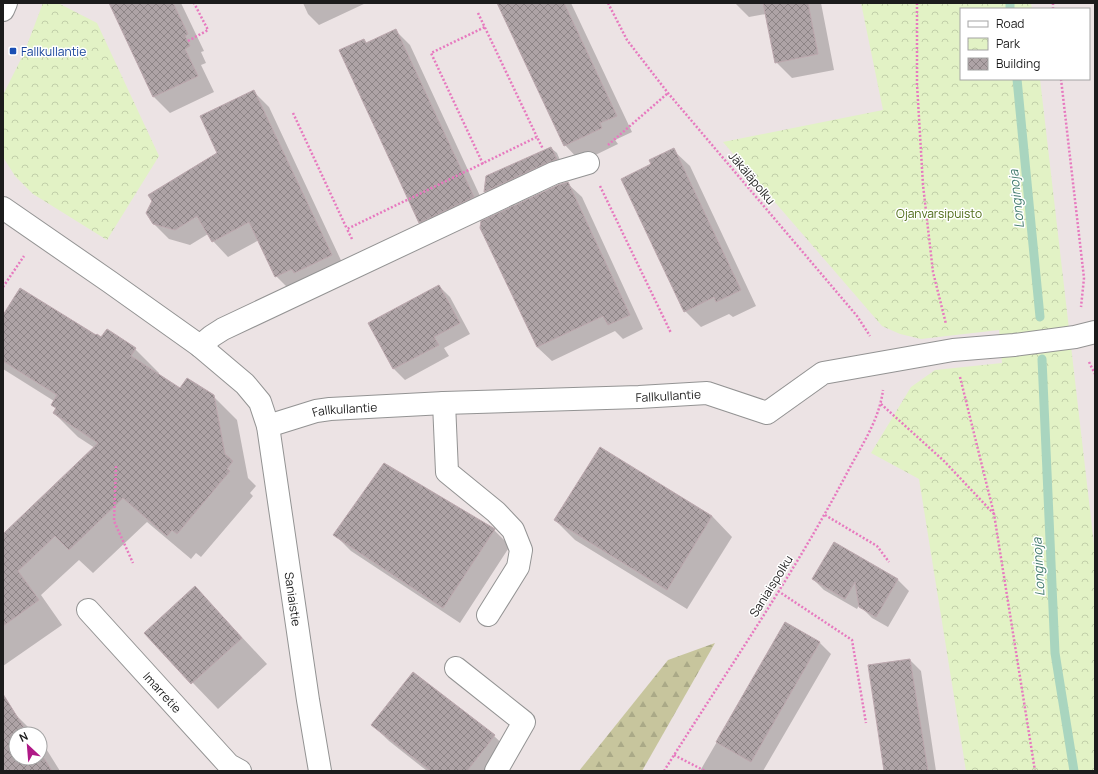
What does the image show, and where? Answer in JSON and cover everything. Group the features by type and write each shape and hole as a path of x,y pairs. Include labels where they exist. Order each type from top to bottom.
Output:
{"street":[{"path":"3,10 6,3"},
{"path":"200,346 223,329 554,173 588,163"},
{"path":"3,208 200,346 245,384 260,402 268,426"},
{"path":"887,363 953,350 1014,345 1085,335"},
{"name":"Fallkullantie","path":"268,426 316,411 330,409 707,393 768,413 823,373 887,363"},
{"path":"444,403 447,472 496,512 513,530 521,550 518,567 488,615"},
{"name":"Saniaistie","path":"268,426 308,700 320,771"},
{"name":"Imarretie","path":"88,610 229,765 240,771"},
{"path":"456,668 524,722 496,771"}],"path":[{"path":"188,41 208,30 194,3"},
{"name":"Jäkäläpolku","path":"608,3 627,40 668,93 857,316 887,363"},
{"path":"917,3 917,84 923,185 933,272 994,514 1035,771"},
{"path":"478,13 554,173"},
{"path":"483,164 430,53 485,27"},
{"path":"1061,80 1084,278 1079,318 1085,335"},
{"path":"668,93 588,163 671,333"},
{"path":"293,113 364,263"},
{"path":"347,229 537,138"},
{"path":"3,287 40,233"},
{"name":"Saniaispolku","path":"664,771 778,592 825,515 855,456 874,424 881,404 944,461 994,514"},
{"path":"116,466 114,521 133,563"},
{"path":"825,515 878,546 889,562"},
{"path":"778,592 852,640 866,723"},
{"path":"674,755 705,771"}],"green space":[{"path":"43,3 58,3 97,23 159,156 107,240 33,194 15,176 3,157 3,95 24,53"},
{"name":"Ojanvarsipuisto","path":"861,3 1031,3 1032,8 960,8 960,80 1040,80 1095,553 1095,771 966,771 919,479 871,453 911,387 935,370 1002,363 999,330 921,339 900,334 882,326 723,142 883,110"},
{"path":"715,643 642,771 579,771 668,660"}],"building":[{"path":"109,3 173,3 188,34 185,36 190,46 185,49 198,76 153,97"},
{"path":"497,3 564,3 617,116 600,123 602,128 564,146"},
{"path":"763,3 808,3 818,54 775,63"},
{"path":"396,29 474,197 419,223 339,50 364,39 366,43"},
{"path":"254,90 332,255 294,273 292,269 275,277 249,222 212,242 197,216 175,230 153,224 146,213 152,201 148,195 217,153 200,116"},
{"path":"551,147 557,159 484,192 486,176"},
{"path":"674,148 741,290 716,302 714,297 684,312 621,179 651,164 649,160"},
{"path":"568,182 630,315 608,325 603,316 537,347 480,228 481,221 558,185"},
{"path":"439,285 460,323 434,337 439,345 393,369 368,323"},
{"path":"20,288 96,335 97,334 101,337 107,329 136,348 131,356 180,388 187,378 214,395 225,454 233,461 227,469 230,471 177,534 172,530 167,536 123,498 69,550 55,536 18,571 39,600 3,626 3,534 98,443 53,413 56,408 51,405 57,395 3,361 3,315"},
{"path":"600,447 712,516 667,590 554,520"},
{"path":"384,463 495,529 443,608 333,535"},
{"path":"834,542 898,579 876,617 859,607 855,582 845,599 812,579"},
{"path":"195,586 242,638 191,684 144,633"},
{"path":"785,622 820,642 751,762 716,742"},
{"path":"910,659 928,771 884,771 868,665"},
{"path":"413,672 495,735 467,771 431,771 371,725"},
{"path":"3,694 23,726 8,726 8,766 48,766 48,765 52,771 3,771"}],"waterway":[{"name":"Longinoja","path":"1010,3 1010,8"},
{"name":"Longinoja","path":"1017,80 1040,317"},
{"name":"Longinoja","path":"1042,359 1055,653 1074,771"}],"place":[{"name":"Fallkullantie","path":"13,51"}]}
